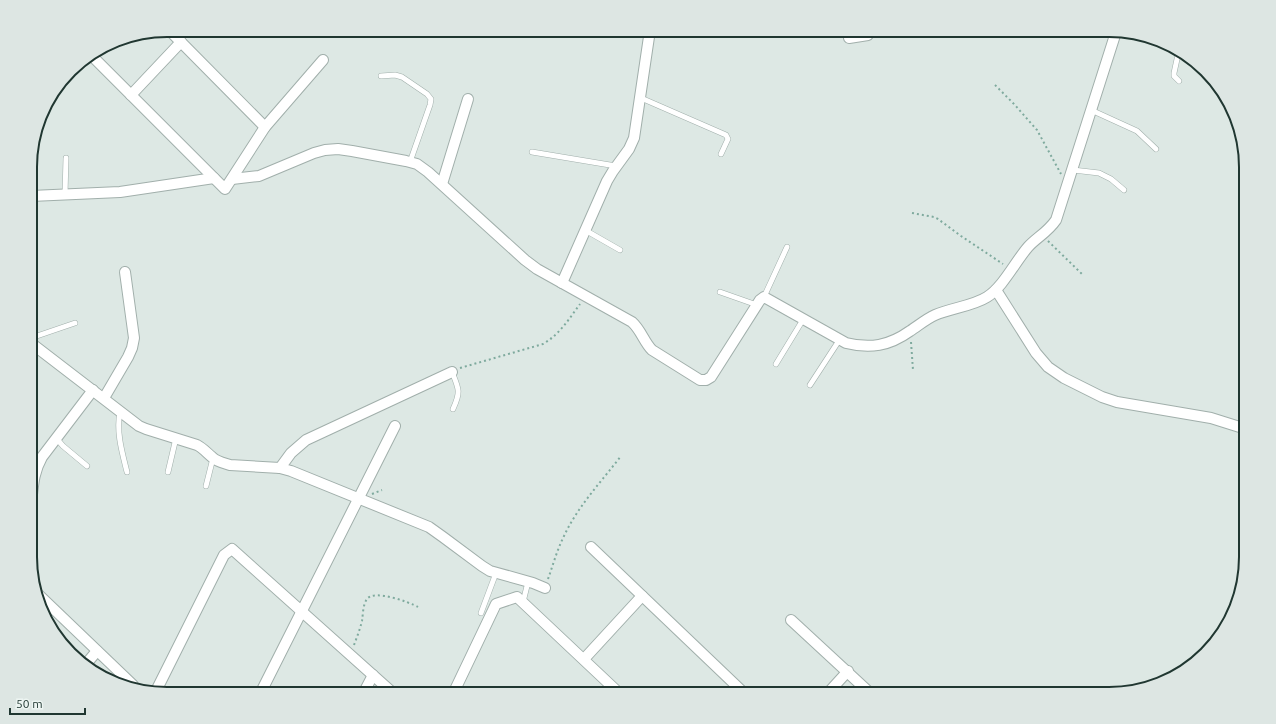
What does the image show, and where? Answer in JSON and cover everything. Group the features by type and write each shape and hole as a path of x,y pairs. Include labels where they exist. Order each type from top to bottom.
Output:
{"street":[{"path":"176,37 265,127"},
{"path":"562,283 607,180 629,149 634,138 649,37"},
{"path":"849,38 855,37"},
{"path":"232,179 259,176 314,153 325,150 352,150 417,164 442,184 525,260 537,269 632,322 638,328 652,350 700,380 706,380 711,377 761,301 804,318 846,343 859,346 873,346 885,344 911,331 934,315 978,301 987,297 996,290 1028,247 1050,229 1056,220 1114,37"},
{"path":"131,95 181,42"},
{"path":"95,59 225,190 265,127 323,60"},
{"path":"442,184 468,99"},
{"path":"37,196 120,192 214,178"},
{"path":"104,398 132,348 134,338 125,272"},
{"path":"996,290 1036,353 1048,367 1064,378 1102,397 1117,402 1211,418 1239,427"},
{"path":"37,348 139,426 202,448 213,458 222,463 230,465 280,468 291,471 429,527 482,566 496,573 545,588"},
{"path":"280,468 291,453 306,440 452,372"},
{"path":"37,465 93,390"},
{"path":"264,687 395,426"},
{"path":"591,546 738,687"},
{"path":"158,686 224,555 232,549 386,687"},
{"path":"584,659 642,596"},
{"path":"456,687 496,604 517,597 613,687"},
{"path":"47,607 129,682"},
{"path":"791,620 864,687"},
{"path":"89,661 97,651"},
{"path":"833,687 848,671"},
{"path":"367,687 373,675"}],"lane":[{"path":"1178,57 1174,76 1179,81"},
{"path":"381,76 402,76 427,94 431,99 410,162"},
{"path":"641,98 726,135 728,139 721,154"},
{"path":"1092,110 1137,131 1156,149"},
{"path":"532,152 616,166"},
{"path":"65,194 66,158"},
{"path":"1073,170 1099,173 1111,179 1124,190"},
{"path":"585,230 620,250"},
{"path":"720,292 761,301 787,247"},
{"path":"776,364 804,318"},
{"path":"37,336 75,323"},
{"path":"810,385 840,339"},
{"path":"452,372 459,390 458,398 453,409"},
{"path":"120,411 118,422 121,448 127,472"},
{"path":"56,438 63,446 88,466"},
{"path":"168,472 176,438"},
{"path":"206,486 213,458"},
{"path":"481,613 496,573"},
{"path":"522,602 528,582"}],"path":[{"path":"995,85 1037,130 1068,185"},
{"path":"912,212 934,216 960,236 1011,270"},
{"path":"1042,235 1083,275"},
{"path":"452,372 472,364 543,344 560,332 585,296"},
{"path":"911,331 913,370"},
{"path":"545,588 564,535 581,507 622,456"},
{"path":"350,656 367,598 372,596 381,596 405,600 418,606"}]}
